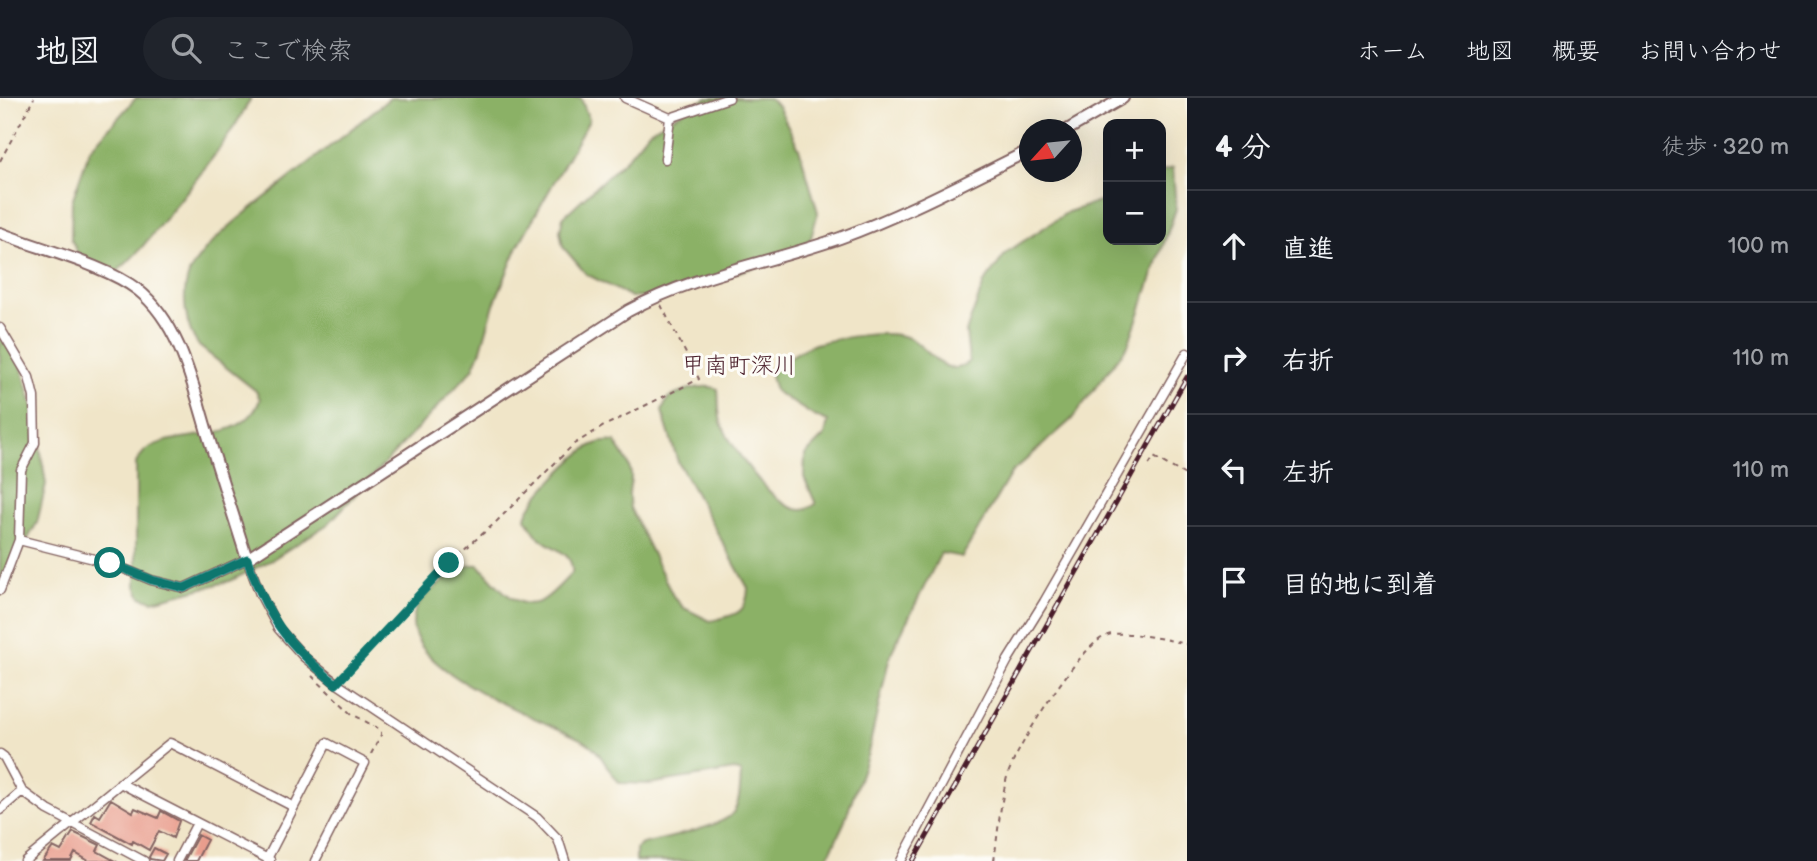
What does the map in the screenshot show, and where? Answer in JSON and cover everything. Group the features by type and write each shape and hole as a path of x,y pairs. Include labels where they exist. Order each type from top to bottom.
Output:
{"street":[{"path":"625,98 670,118 729,98"},
{"path":"1082,121 1123,98"},
{"path":"665,159 670,118"},
{"path":"19,540 110,563 152,580 184,588 247,559 656,296 715,274 838,239 903,213 1019,155"},
{"path":"0,233 108,273 138,290 161,315 188,374 260,594 278,628 306,659 336,684 537,817 558,839 565,861"},
{"path":"0,328 29,377 34,397 35,443 21,470 19,540 0,590"},
{"path":"901,861 1008,660 1187,353"},
{"path":"25,861 170,743 294,807"},
{"path":"120,783 270,860 327,744 365,763 314,861"},
{"path":"0,754 22,791 38,804 144,861"},
{"path":"0,810 22,791"},
{"path":"177,861 197,823"}],"path":[{"path":"0,161 34,98"},
{"path":"336,684 449,563 495,523 574,444 699,379 656,296"},
{"path":"1149,465 1154,457 1187,476"},
{"path":"994,861 1008,775 1029,732 1062,681 1095,642 1111,634 1187,644"},
{"path":"306,659 308,672 332,696 360,720 381,730 381,735 365,763"}],"green space":[{"path":"136,98 251,98 194,182 146,242 115,273 79,256 71,239 72,201 90,149"},
{"path":"390,98 581,98 589,120 518,246 494,304 473,369 328,524 270,561 230,581 153,601 141,597 136,586 136,463 146,450 159,443 209,434 240,424 252,414 260,399 256,391 199,346 194,339 186,311 185,292 189,274 205,250 230,226"},
{"path":"707,98 769,98 778,106 799,148 818,212 811,238 792,256 649,298 631,297 586,274 563,247 560,231 563,217 627,158 649,131"},
{"path":"1173,168 1176,209 1166,237 1166,182 1166,170"},
{"path":"1103,201 1103,245 1163,245 1128,345 1071,420 1011,473 962,557 941,553 890,655 868,753 844,823 826,861 636,861 636,849 642,844 702,828 731,815 738,800 741,772 734,770 649,784 620,783 600,755 586,742 497,700 462,681 433,659 416,636 415,611 437,586 456,571 473,565 479,565 515,600 533,603 550,595 572,573 572,566 566,555 537,535 526,518 529,510 565,467 586,450 598,443 615,442 631,474 630,508 673,596 684,608 710,621 737,613 745,604 748,588 678,462 662,411 668,398 699,387 718,389 721,422 743,460 778,499 790,507 801,510 808,508 816,504 804,477 805,455 825,435 828,421 814,416 775,391 771,376 774,370 815,344 877,334 911,339 938,362 953,368 961,367 969,361 966,332 984,283 1007,252 1068,212"},
{"path":"0,334 22,368 34,409 46,484 37,523 0,586"}],"building":[{"path":"111,799 133,812 135,808 158,818 161,811 179,821 173,838 159,831 149,850 91,822 95,814 100,817"},
{"path":"73,832 100,845 97,851 115,861 89,861 75,853 71,861 43,861 53,847 61,851"},
{"path":"198,835 207,840 196,861 184,861"},
{"path":"154,848 166,854 162,861 150,859"}],"railway":[{"path":"913,861 1187,377"}],"district":[{"name":"甲南町深川","path":"739,366"}],"route":[{"path":"110,563 152,580 184,588 247,559 260,594 278,628 304,657 336,684 449,563"}]}
